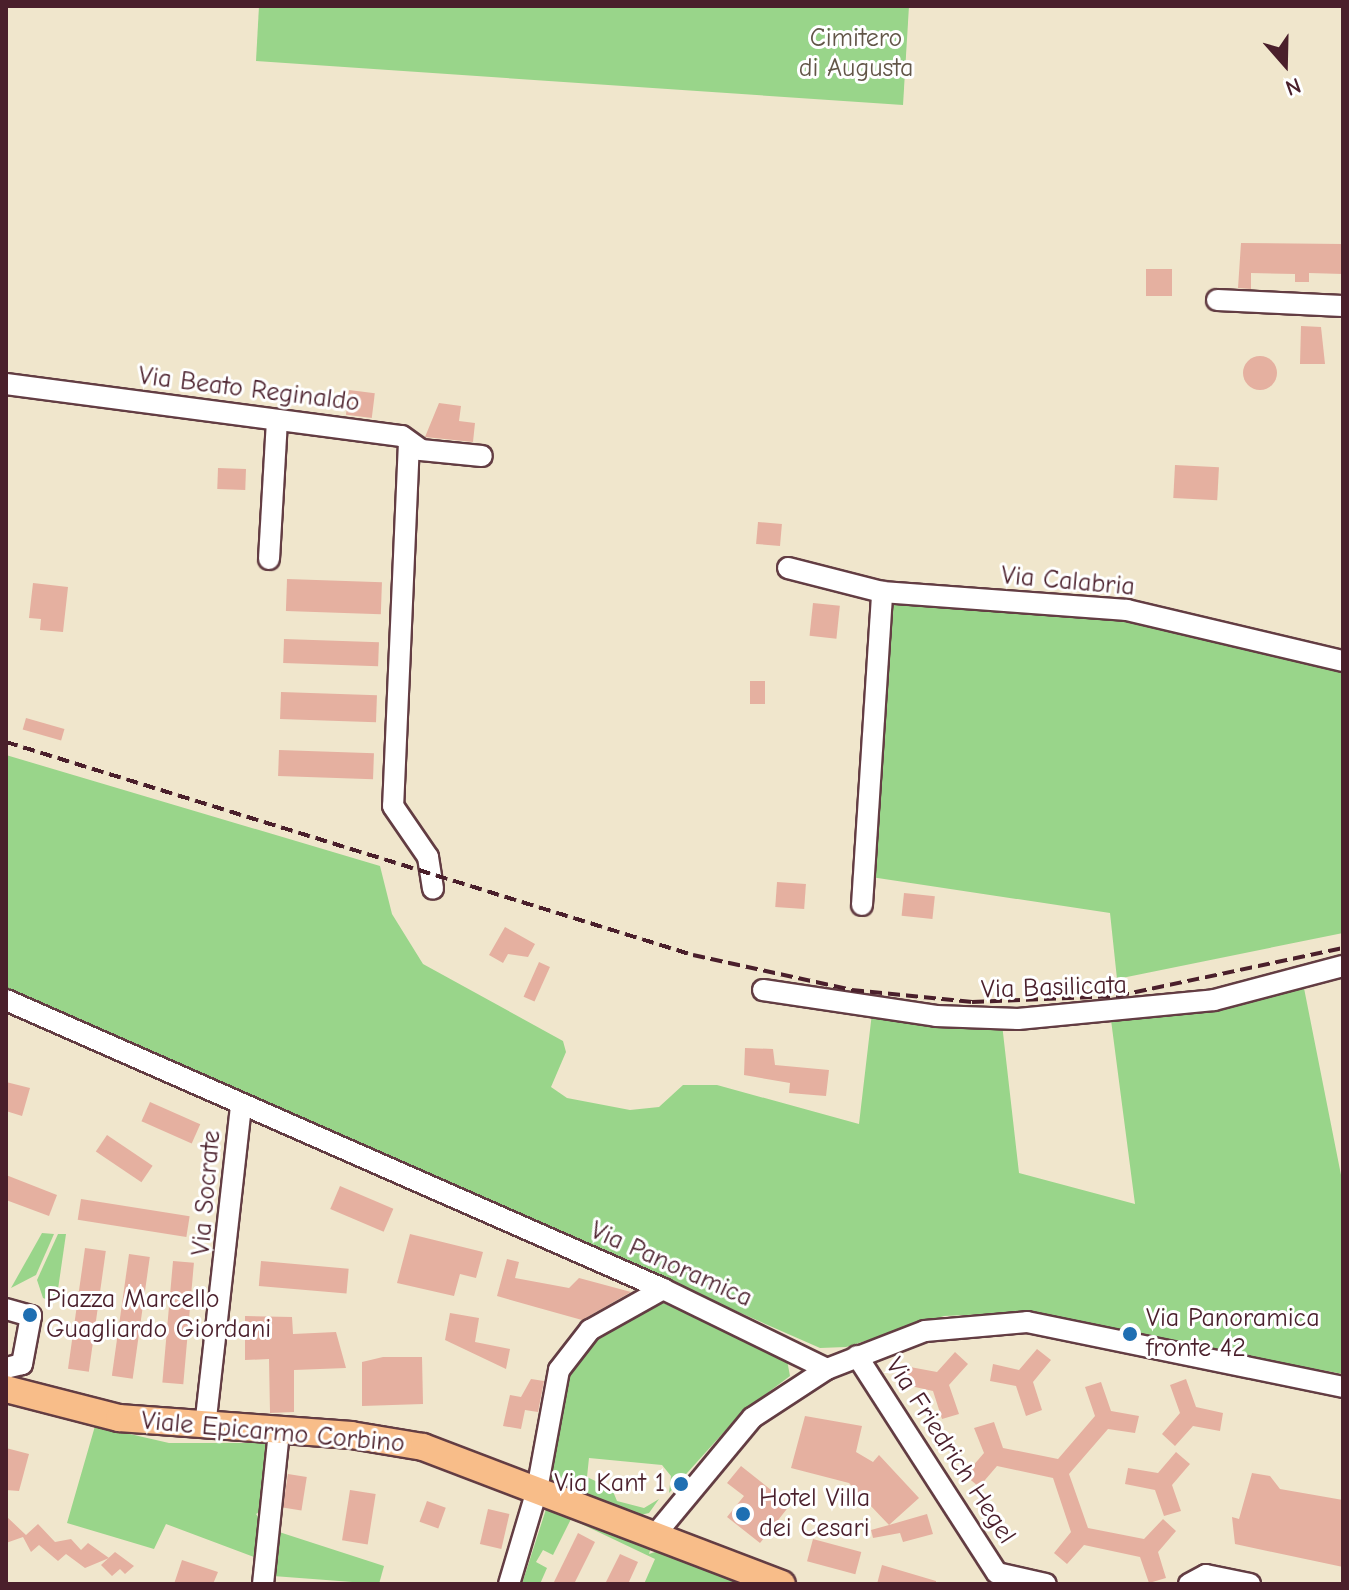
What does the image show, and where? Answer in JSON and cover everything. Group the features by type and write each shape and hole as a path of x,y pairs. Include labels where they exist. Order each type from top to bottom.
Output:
{"main road":[{"name":"Viale Epicarmo Corbino","path":"6,1389 119,1418 423,1447 782,1584"}],"street":[{"path":"1217,300 1343,306"},
{"name":"Via Beato Reginaldo","path":"6,384 277,420 409,442 421,450 482,456"},
{"path":"269,559 277,420"},
{"path":"409,442 393,806 428,857 433,889"},
{"name":"Via Calabria","path":"788,568 882,592 1127,610 1343,661"},
{"path":"862,905 882,592"},
{"name":"Via Basilicata","path":"763,990 936,1016 1018,1019 1200,1002 1343,966"},
{"name":"Via Panoramica","path":"6,1000 241,1106 663,1289 827,1369"},
{"name":"Via Socrate","path":"205,1427 241,1106"},
{"path":"509,1584 537,1490 566,1357 590,1330 663,1289"},
{"path":"6,1309 31,1316 22,1364 6,1368"},
{"path":"655,1535 735,1433 827,1369 925,1331 1027,1322 1343,1387"},
{"name":"Via Friedrich Hegel","path":"857,1356 997,1573 1046,1584"},
{"path":"263,1584 279,1431"},
{"path":"1189,1584 1206,1575 1250,1584"}],"green space":[{"name":"Cimitero di Augusta","path":"259,6 909,6 903,105 256,61"},
{"path":"889,600 1121,614 1343,665 1343,933 1117,979 1110,913 871,877"},
{"path":"6,755 380,866 392,914 423,964 563,1041 566,1052 551,1087 567,1098 630,1110 659,1107 683,1085 717,1085 859,1124 872,1013 1002,1024 1019,1173 1135,1204 1111,1020 1303,983 1343,1185 1343,1374 1011,1313 944,1316 846,1347 820,1348 8,990"},
{"path":"42,1233 54,1234 36,1275 11,1288"},
{"path":"58,1234 66,1234 56,1303 43,1298 37,1280"},
{"path":"663,1303 761,1344 787,1360 790,1376 742,1412 669,1493 671,1476 662,1465 589,1458 587,1477 612,1489 617,1501 644,1508 659,1499 649,1513 632,1517 545,1485 570,1372 592,1341"},
{"path":"95,1426 169,1443 270,1443 268,1506 256,1514 265,1527 262,1560 166,1524 154,1549 67,1523"},
{"path":"547,1506 651,1547 649,1554 661,1550 753,1584 644,1584 655,1559 571,1519 553,1555 543,1550 536,1562 547,1568 540,1584 522,1584"},
{"path":"276,1531 384,1566 379,1584 273,1576"}],"building":[{"path":"1241,243 1343,244 1343,274 1309,273 1309,282 1295,282 1295,274 1251,273 1251,289 1238,288"},
{"path":"1146,269 1172,269 1172,296 1146,296"},
{"path":"1301,326 1321,327 1325,364 1300,364"},
{"path":"1260,356 1272,361 1277,373 1272,385 1260,390 1248,385 1243,373 1248,361"},
{"path":"349,390 375,393 372,418 346,415"},
{"path":"439,403 461,406 459,421 475,423 473,442 425,437"},
{"path":"1175,465 1219,467 1217,500 1173,498"},
{"path":"218,468 246,469 245,490 217,489"},
{"path":"758,522 782,524 780,546 756,544"},
{"path":"287,579 382,582 381,614 286,611"},
{"path":"33,583 68,587 63,632 40,630 41,619 29,618"},
{"path":"813,603 840,606 836,639 810,636"},
{"path":"284,639 379,642 378,666 283,663"},
{"path":"750,681 765,681 765,704 750,704"},
{"path":"281,692 377,695 376,722 280,719"},
{"path":"26,718 64,729 61,741 23,730"},
{"path":"279,750 374,753 373,779 278,776"},
{"path":"777,882 806,884 804,909 775,907"},
{"path":"904,893 935,896 932,919 902,916"},
{"path":"505,927 535,944 528,957 508,954 503,963 489,955"},
{"path":"539,962 550,967 535,1002 524,997"},
{"path":"745,1048 773,1049 775,1065 829,1070 826,1096 789,1093 790,1083 744,1075"},
{"path":"6,1082 30,1088 22,1116 6,1111"},
{"path":"150,1102 200,1124 192,1144 141,1121"},
{"path":"107,1135 153,1166 141,1182 96,1152"},
{"path":"6,1175 57,1195 49,1216 6,1200"},
{"path":"340,1186 393,1209 384,1232 330,1209"},
{"path":"81,1199 190,1216 186,1237 78,1220"},
{"path":"410,1234 483,1252 476,1278 460,1274 454,1296 397,1283"},
{"path":"85,1248 106,1251 89,1372 68,1369"},
{"path":"129,1254 150,1257 133,1379 112,1376"},
{"path":"507,1259 519,1262 515,1278 569,1288 579,1278 631,1292 582,1320 497,1296"},
{"path":"173,1261 194,1263 183,1384 162,1383"},
{"path":"261,1261 349,1269 346,1294 259,1286"},
{"path":"450,1313 479,1318 475,1342 510,1349 506,1369 445,1340"},
{"path":"245,1316 292,1317 293,1334 336,1332 346,1368 294,1370 294,1412 270,1413 269,1359 245,1360"},
{"path":"1037,1349 1051,1360 1033,1382 1042,1410 1026,1416 1016,1386 990,1381 993,1364 1019,1370"},
{"path":"955,1352 968,1364 949,1385 959,1414 942,1419 933,1391 906,1385 910,1367 937,1372"},
{"path":"383,1357 422,1357 423,1404 362,1406 362,1362"},
{"path":"531,1379 544,1381 538,1412 525,1410 521,1429 503,1426 510,1395 521,1397"},
{"path":"1186,1379 1196,1407 1223,1413 1220,1431 1193,1426 1175,1446 1162,1434 1180,1413 1170,1385"},
{"path":"1101,1382 1111,1411 1139,1416 1135,1433 1108,1429 1069,1474 1088,1528 1144,1539 1163,1519 1176,1531 1158,1552 1166,1578 1149,1583 1140,1557 1084,1545 1067,1564 1054,1553 1071,1532 1053,1478 997,1466 979,1487 965,1475 984,1453 974,1428 994,1422 1003,1448 1058,1459 1095,1416 1085,1387"},
{"path":"805,1416 862,1426 856,1452 873,1462 879,1455 919,1498 889,1525 849,1483 791,1468"},
{"path":"6,1448 29,1454 19,1491 6,1490"},
{"path":"1176,1452 1190,1464 1172,1485 1181,1511 1164,1516 1155,1490 1125,1484 1128,1468 1158,1473"},
{"path":"741,1466 790,1505 760,1543 727,1517 744,1496 727,1483"},
{"path":"1252,1473 1270,1476 1280,1489 1343,1500 1343,1567 1235,1544 1232,1517 1239,1519"},
{"path":"288,1474 307,1477 301,1511 283,1508"},
{"path":"350,1490 376,1494 368,1544 342,1540"},
{"path":"427,1501 446,1508 438,1529 419,1522"},
{"path":"488,1509 509,1514 501,1549 480,1544"},
{"path":"927,1514 933,1534 903,1542 900,1533 873,1538 871,1530"},
{"path":"6,1516 26,1535 38,1524 55,1542 71,1539 81,1550 88,1543 109,1558 85,1568 66,1554 58,1561 39,1545 31,1552 23,1537 6,1543"},
{"path":"578,1533 595,1542 574,1584 553,1584"},
{"path":"813,1539 861,1552 855,1574 807,1561"},
{"path":"115,1552 134,1566 125,1574 120,1569 112,1576 101,1565"},
{"path":"620,1554 638,1562 628,1584 605,1584"},
{"path":"182,1560 218,1572 213,1584 174,1584"},
{"path":"882,1565 936,1581 936,1584 877,1584"}],"railway":[{"path":"6,742 693,955 852,990 972,1002 1117,996 1343,948"}],"place":[{"name":"Piazza Marcello Guagliardo Giordani","path":"30,1315"},
{"name":"Via Panoramica fronte 42","path":"1130,1334"},
{"name":"Via Kant 1","path":"681,1484"},
{"name":"Hotel Villa dei Cesari","path":"743,1514"}]}
